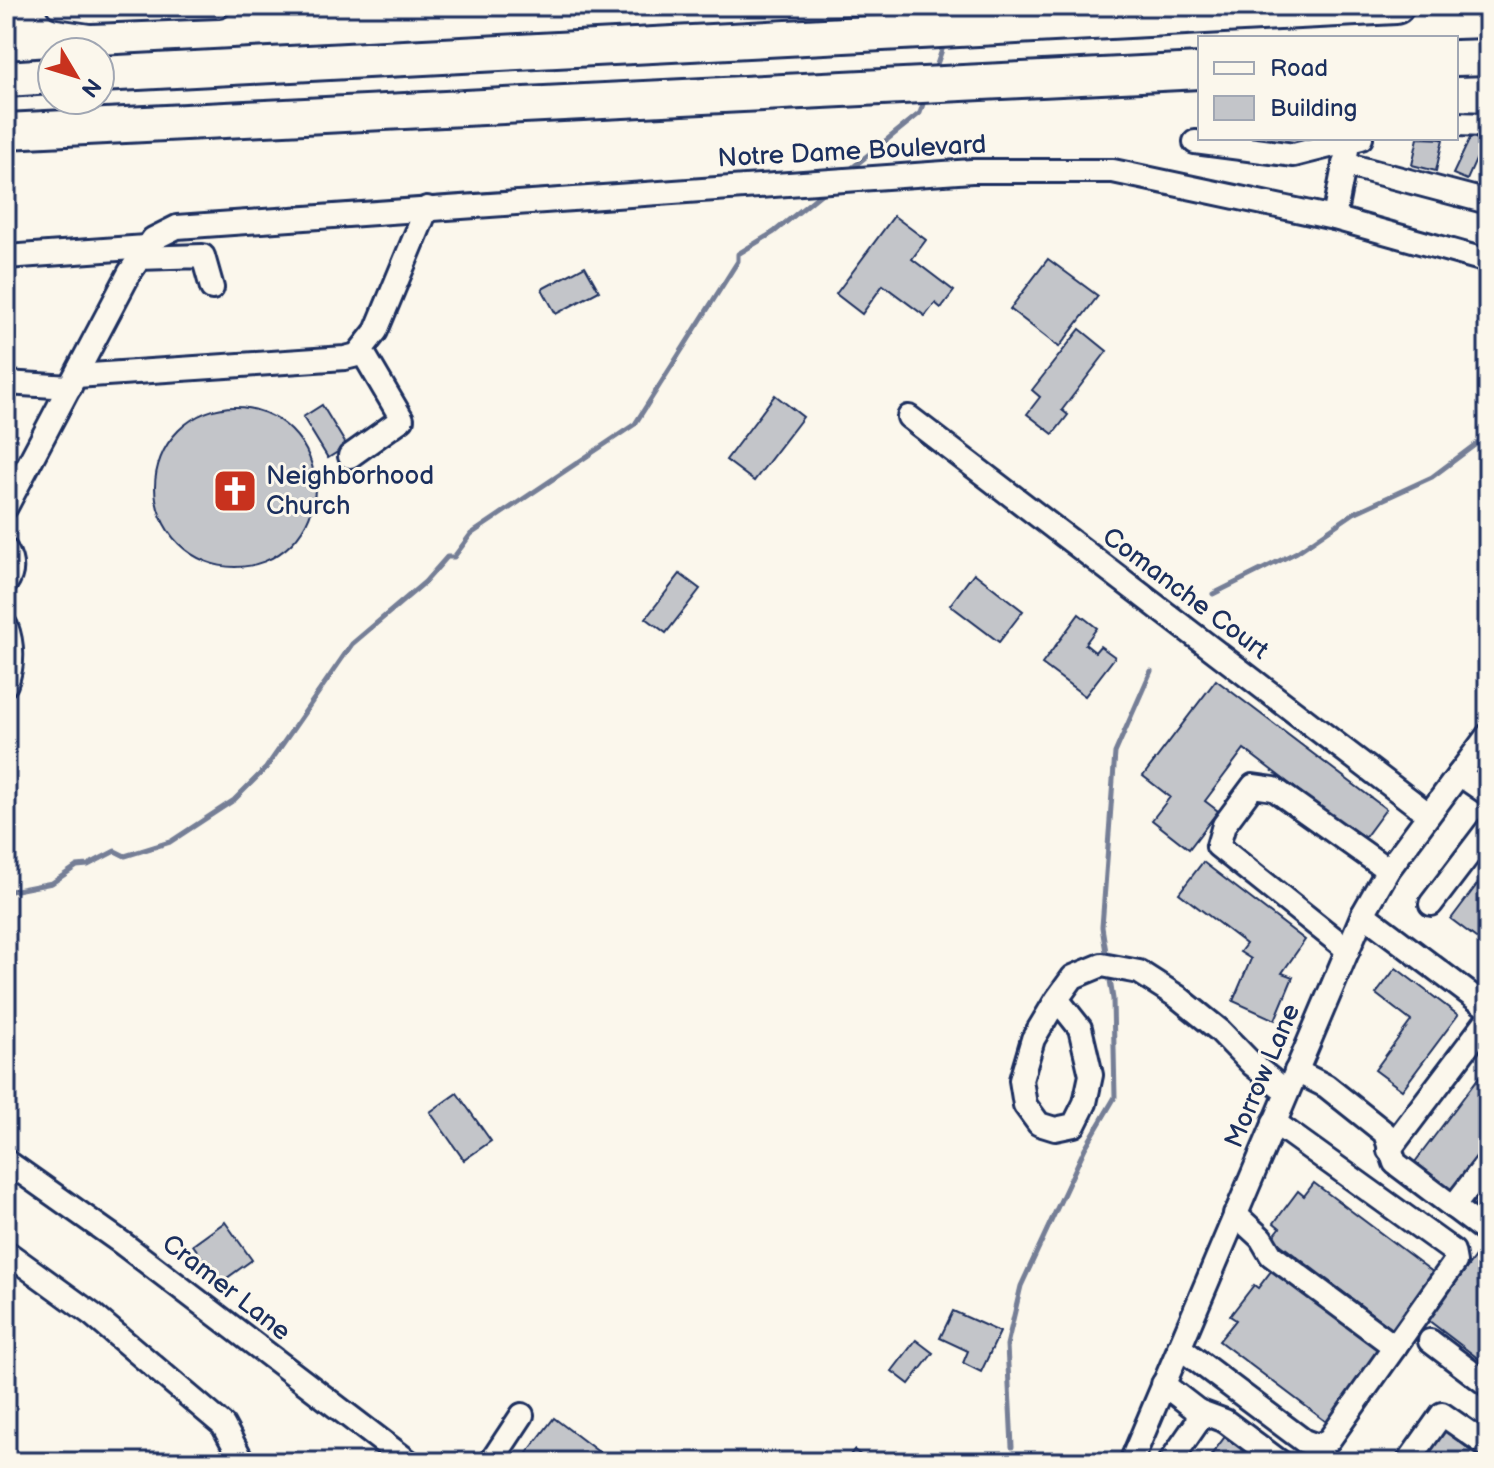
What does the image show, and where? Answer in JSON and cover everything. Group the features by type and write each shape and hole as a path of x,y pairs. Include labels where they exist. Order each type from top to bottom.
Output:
{"highway":[{"path":"116,73 1396,6"},
{"path":"1458,58 1488,57"},
{"path":"6,131 1198,71"},
{"path":"6,79 36,77"}],"street":[{"path":"58,6 91,11 219,6"},
{"path":"1458,124 1488,125"},
{"path":"1195,142 1294,155 1355,140"},
{"path":"1334,218 1344,164 1355,140"},
{"path":"1344,164 1488,202"},
{"name":"Notre Dame Boulevard","path":"142,253 153,239 177,227 209,223 972,171 1113,171 1334,218 1488,261"},
{"path":"6,383 73,382 345,358 362,351 376,331 427,208"},
{"path":"6,257 142,253 203,256 212,288"},
{"path":"6,507 142,253"},
{"path":"350,456 402,419 362,351"},
{"name":"Comanche Court","path":"909,417 1428,814"},
{"path":"6,550 12,566 6,583"},
{"path":"6,626 11,651 6,684"},
{"name":"Morrow Lane","path":"1131,1462 1363,914 1388,870 1488,737"},
{"path":"1459,774 1488,794"},
{"path":"1348,950 1218,846 1224,825 1253,786 1274,789 1388,870"},
{"path":"1431,904 1488,829"},
{"path":"1363,914 1488,1008"},
{"path":"1057,999 1080,1028 1091,1075 1085,1103 1074,1125 1055,1129 1039,1124 1025,1105 1021,1080 1033,1039 1057,999 1073,977 1102,965 1139,972 1178,997 1219,1030 1253,1065 1292,1082 1326,1086 1385,1133 1395,1163 1488,1233"},
{"path":"1389,1150 1488,1019"},
{"path":"1179,1347 1304,1441 1318,1446 1329,1440 1455,1262 1453,1251 1274,1122"},
{"name":"Cramer Lane","path":"6,1161 122,1243 409,1462"},
{"path":"1453,1207 1488,1162"},
{"path":"1235,1214 1261,1238 1271,1255 1395,1347"},
{"path":"6,1252 93,1315 223,1425 243,1462"},
{"path":"1430,1341 1488,1385"},
{"path":"1163,1384 1198,1411 1225,1421 1280,1462"},
{"path":"1170,1462 1197,1423 1198,1411"},
{"path":"1408,1462 1442,1414 1488,1446"},
{"path":"491,1462 522,1415"}],"building":[{"path":"1471,136 1484,142 1467,180 1453,174"},
{"path":"1418,140 1443,140 1436,171 1412,165"},
{"path":"894,216 926,240 912,259 954,291 941,308 935,303 925,316 883,285 862,314 836,294"},
{"path":"1048,259 1098,296 1059,347 1010,309"},
{"path":"585,266 599,291 556,314 542,289"},
{"path":"1080,329 1107,351 1062,410 1068,415 1053,434 1027,414 1040,397 1032,390"},
{"path":"775,395 803,417 754,481 726,460"},
{"path":"322,405 347,446 328,458 303,417"},
{"name":"Neighborhood Church","path":"235,407 266,413 291,431 309,456 315,487 309,518 291,543 266,561 235,567 204,561 179,543 161,518 155,487 161,456 179,431 204,413"},
{"path":"974,573 1023,611 999,642 950,605"},
{"path":"680,574 700,589 666,633 646,618"},
{"path":"1079,614 1097,628 1085,644 1095,652 1100,646 1115,657 1085,696 1042,664"},
{"path":"1216,680 1386,809 1363,840 1244,749 1205,801 1218,811 1189,849 1152,820 1170,797 1143,776"},
{"path":"1203,862 1305,940 1282,973 1293,977 1275,1020 1233,1001 1251,959 1240,952 1246,944 1179,893"},
{"path":"1488,870 1488,947 1451,919"},
{"path":"1396,968 1458,1015 1402,1090 1375,1070 1411,1021 1376,994"},
{"path":"1488,1065 1488,1147 1454,1192 1415,1162"},
{"path":"457,1093 491,1141 464,1160 430,1112"},
{"path":"1314,1183 1438,1276 1396,1332 1272,1238 1280,1228 1274,1223 1298,1191 1304,1196"},
{"path":"1488,1186 1488,1217 1473,1206"},
{"path":"225,1222 252,1260 220,1283 193,1245"},
{"path":"1484,1245 1488,1248 1488,1366 1428,1320"},
{"path":"1272,1270 1381,1352 1328,1423 1219,1341 1236,1320 1230,1316 1254,1285 1258,1288"},
{"path":"953,1311 1000,1332 981,1372 963,1363 968,1351 940,1338"},
{"path":"916,1340 933,1353 909,1384 892,1371"},
{"path":"554,1418 600,1453 593,1462 530,1462 524,1457"},
{"path":"1230,1430 1273,1462 1206,1462"},
{"path":"1444,1430 1486,1462 1420,1462"},
{"path":"854,1450 870,1462 845,1462"}],"waterway":[{"path":"934,73 945,41"},
{"path":"847,172 920,113 925,98"},
{"path":"6,892 52,883 77,866 88,865 115,851 125,856 170,842 234,800 266,768 352,644 425,582 447,557 454,557 471,534 635,424 738,261 738,254 774,232 827,189"},
{"path":"1213,594 1297,552 1354,513 1432,477 1488,435"},
{"path":"1106,952 1102,927 1115,753 1151,671"},
{"path":"1012,1447 1007,1345 1021,1286 1085,1148 1115,1097 1110,980"}],"place":[{"name":"Neighborhood Church","path":"235,491"}]}
